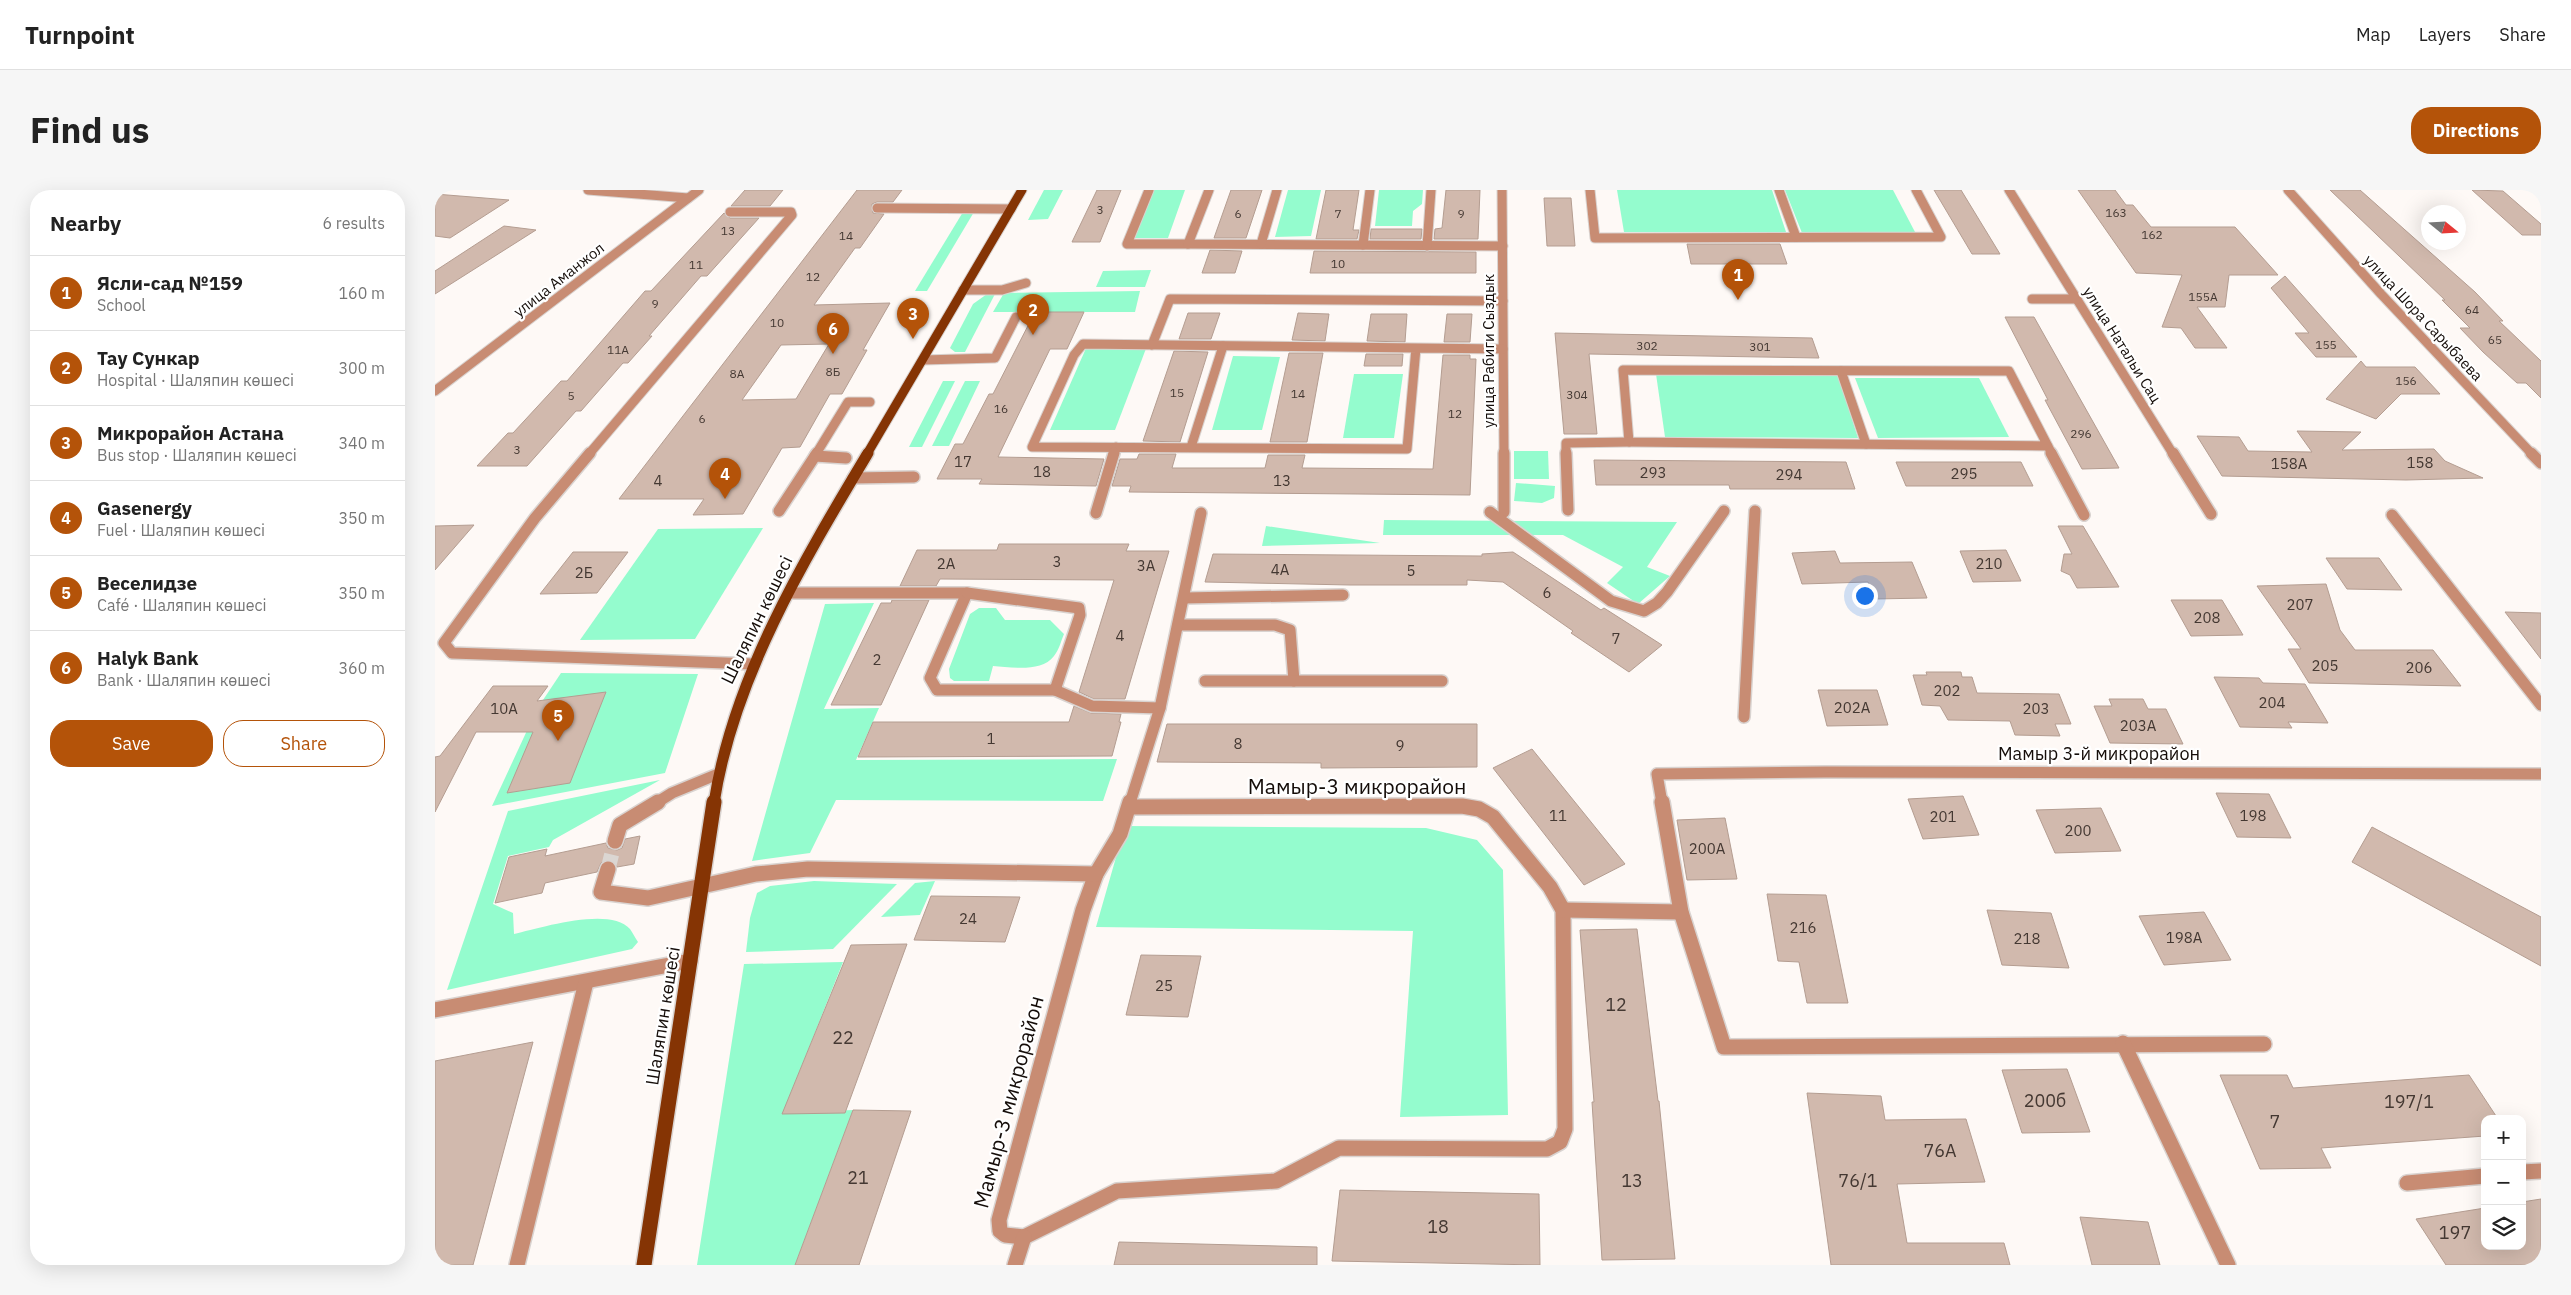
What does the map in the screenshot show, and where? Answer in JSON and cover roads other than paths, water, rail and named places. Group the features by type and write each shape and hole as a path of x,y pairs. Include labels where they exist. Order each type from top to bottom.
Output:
{"main road":[{"name":"Шаляпин көшесі","path":"644,1265 718,774 736,712 753,664 789,593 853,478 1022,190"}],"street":[{"path":"588,190 688,198"},
{"name":"улица Аманжол","path":"435,390 699,190"},
{"path":"1149,190 1127,244 1503,246"},
{"path":"1188,244 1209,190"},
{"path":"1261,244 1277,190"},
{"path":"1363,245 1370,190"},
{"path":"1427,246 1431,190"},
{"name":"улица Рабиги Сыздык","path":"1503,190 1504,512"},
{"path":"1590,190 1595,238 1941,237 1915,190"},
{"path":"1779,190 1797,237"},
{"name":"улица Натальи Сац","path":"2009,190 2211,514"},
{"name":"улица Шора Сарыбаева","path":"2288,190 2381,294 2541,463"},
{"path":"877,208 1011,209"},
{"path":"730,212 791,212 792,215 535,518 444,643 453,653 753,664"},
{"path":"963,290 1002,290 1026,283"},
{"path":"1152,345 1170,299 1503,301"},
{"path":"2031,299 2077,299"},
{"path":"923,360 995,358 1017,317"},
{"path":"1416,348 1407,448 1032,447 1075,355 1083,344 1503,349"},
{"path":"1191,447 1223,346"},
{"path":"1629,442 1623,370 2009,371 2084,515"},
{"path":"1841,371 1865,444"},
{"path":"779,511 848,402 870,402"},
{"path":"1568,510 1566,443 2048,446"},
{"path":"1096,513 1116,447"},
{"path":"815,456 846,458"},
{"path":"853,478 914,477"},
{"path":"1491,512 1611,601 1644,611 1657,603 1667,592 1724,511"},
{"path":"1744,717 1755,511"},
{"name":"Мамыр-3 микрорайон","path":"1129,807 1462,806 1479,809 1493,817 1550,887 1563,910 1565,1129 1560,1142 1547,1149 1339,1148 1328,1152 1291,1177 1276,1181 1117,1191 1025,1237 1005,1235 1000,1231 999,1220 1083,910 1096,874 1120,834 1160,708 1201,513"},
{"path":"2392,515 2541,705"},
{"path":"789,593 967,593 1079,608 1080,615 1055,690"},
{"path":"967,593 930,678 937,690 1055,690 1092,706 1160,708"},
{"path":"1184,598 1343,595"},
{"path":"1178,625 1275,625 1290,630 1293,681"},
{"path":"1205,681 1442,681"},
{"name":"Мамыр 3-й микрорайон","path":"1681,912 1657,774 1826,772 2541,774"},
{"path":"615,841 620,825 672,793 718,774"},
{"path":"608,869 601,892 649,898 756,874 808,869 1096,874"},
{"path":"1563,910 1681,912 1724,1047 2123,1043 2264,1044"},
{"path":"435,1010 690,961"},
{"path":"517,1265 586,982"},
{"path":"2123,1043 2228,1265"},
{"path":"2526,1172 2541,1171"},
{"path":"2407,1183 2481,1176"},
{"path":"1015,1265 1025,1237"}],"tunnel":[{"path":"608,869 615,841"}],"place":[{"name":"Ясли-сад №159","path":"1738,300"},
{"name":"Тау Сункар","path":"1033,335"},
{"name":"Микрорайон Астана","path":"913,339"},
{"name":"Halyk Bank","path":"833,354"},
{"name":"Gasenergy","path":"725,499"},
{"name":"Веселидзе","path":"558,741"}]}
